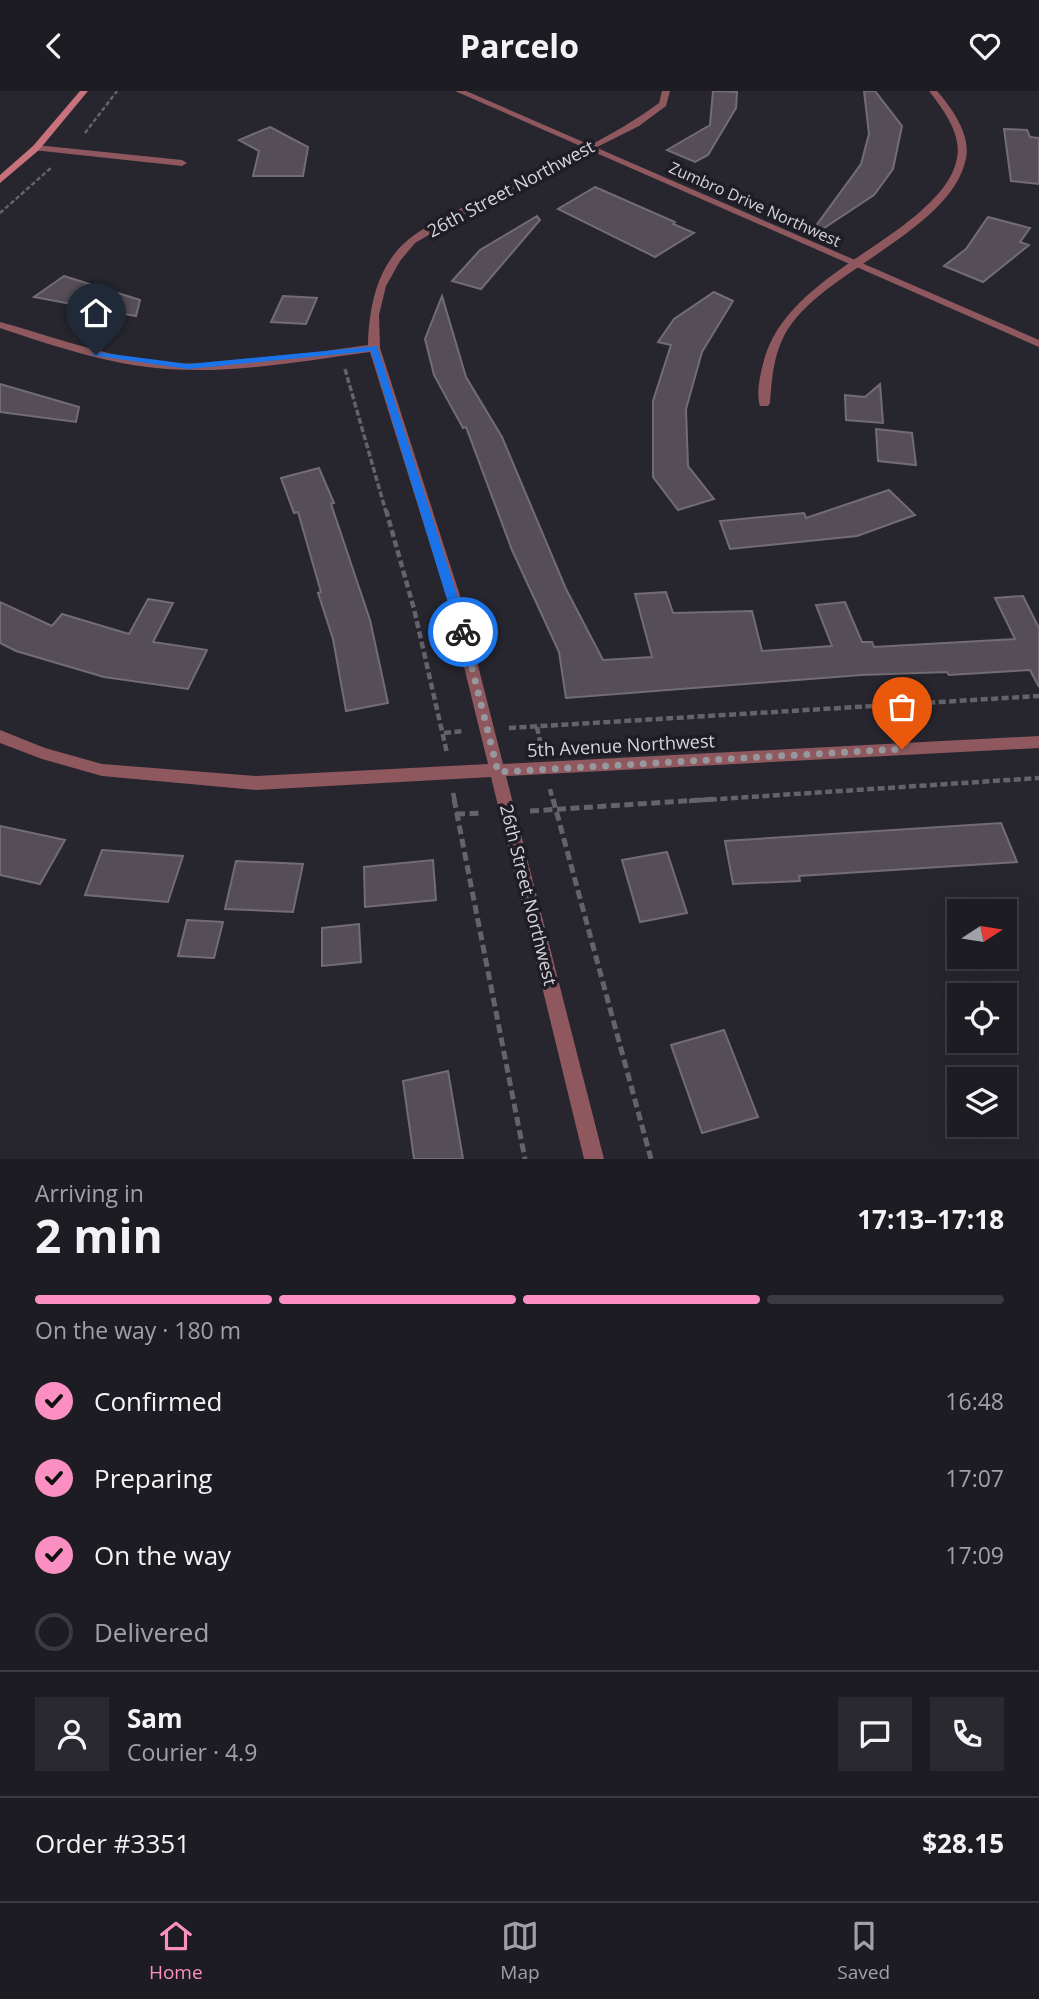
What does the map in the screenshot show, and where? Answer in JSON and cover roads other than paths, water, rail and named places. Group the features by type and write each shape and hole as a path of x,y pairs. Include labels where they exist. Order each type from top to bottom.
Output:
{"main road":[{"path":"0,180 36,148 84,91"}],"street":[{"name":"Zumbro Drive Northwest","path":"459,91 1039,344"},
{"name":"26th Street Northwest","path":"594,1159 455,602 374,348 374,315 381,286 396,260 412,241 470,207 651,114 663,104 666,91"},
{"path":"764,403 766,364 777,338 811,296 935,203 958,172 962,157 956,128 933,91"},
{"path":"36,148 182,163"},
{"path":"0,325 96,355 165,366 235,364 374,348"},
{"name":"5th Avenue Northwest","path":"0,736 43,753 102,769 176,778 256,783 1039,742"}]}
